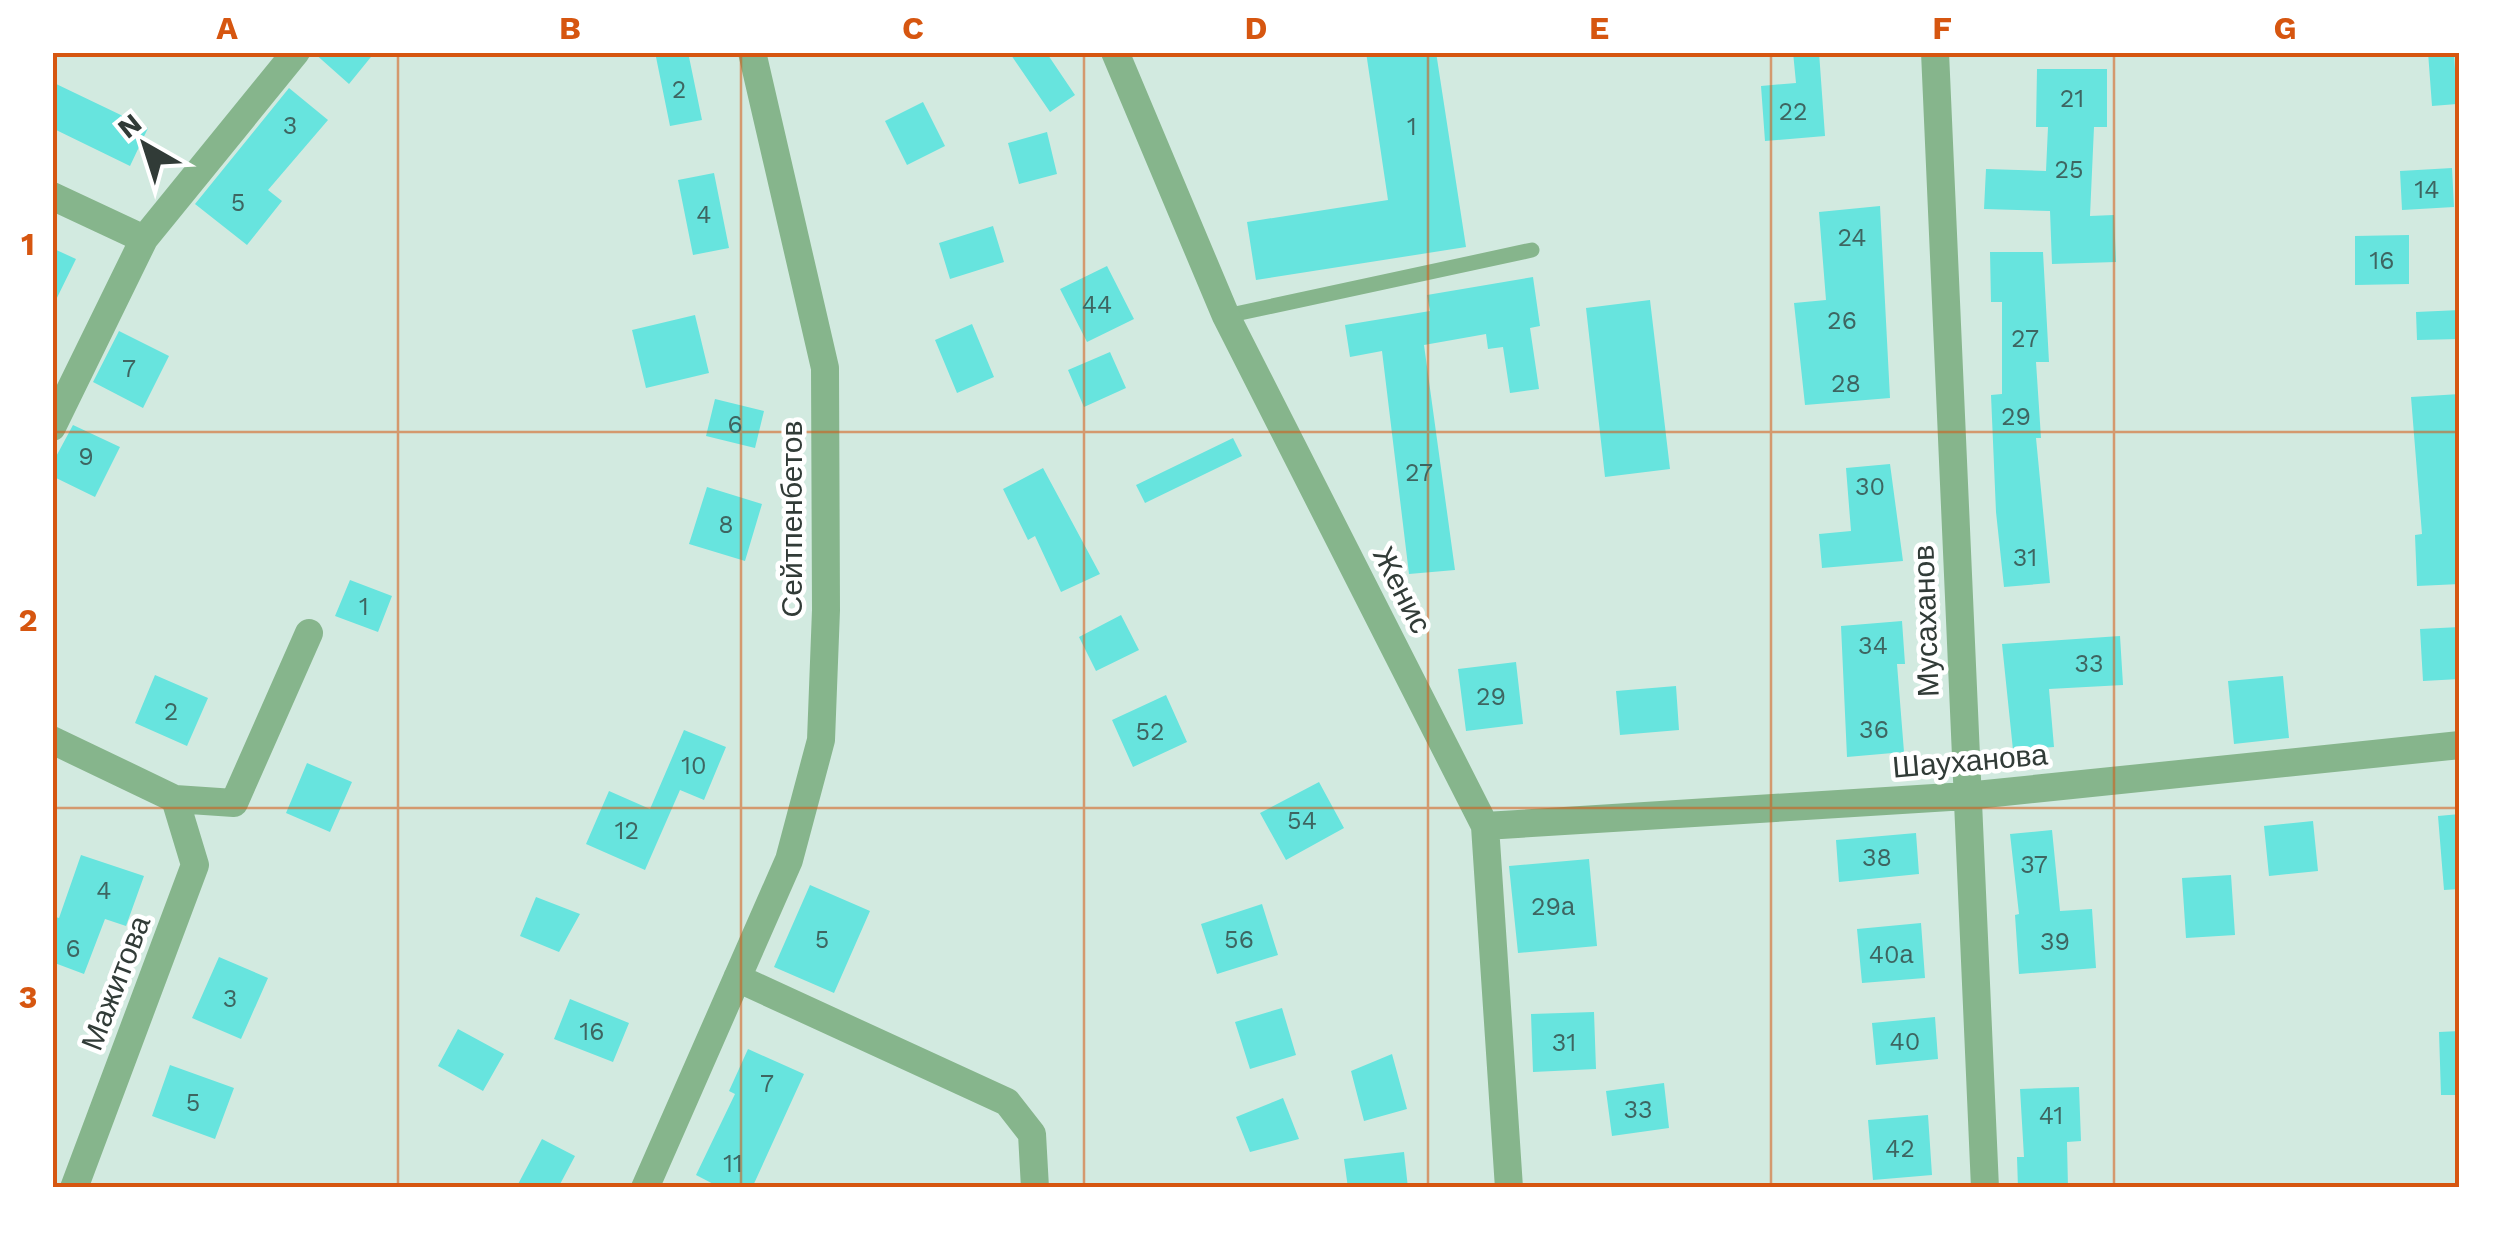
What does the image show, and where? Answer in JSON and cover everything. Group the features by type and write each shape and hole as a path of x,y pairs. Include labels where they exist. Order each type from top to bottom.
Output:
{"street":[{"path":"52,427 144,239 296,52"},
{"name":"Сейтпенбетов","path":"646,1188 790,860 820,740 826,610 825,368 752,52"},
{"name":"Женис","path":"1116,52 1226,316 1484,826 1509,1188"},
{"name":"Мусаханов","path":"1934,52 1986,1188"},
{"path":"52,196 144,239"},
{"path":"52,740 176,799 234,802 309,633"},
{"name":"Шауханова","path":"1484,826 1966,796 2460,745"},
{"name":"Мажитова","path":"74,1188 195,865 176,799"},
{"path":"737,978 1008,1102 1032,1134 1034,1188"}],"lane":[{"path":"1226,316 1532,250"}],"building":[{"path":"313,52 375,52 349,84"},
{"path":"688,52 702,120 670,126 656,57"},
{"path":"1009,52 1046,52 1075,95 1050,112"},
{"path":"1366,52 1436,52 1466,247 1256,280 1247,222 1388,200"},
{"path":"1793,52 1819,52 1825,136 1765,141 1761,86 1796,83"},
{"path":"2428,52 2454,52 2457,104 2432,106"},
{"path":"2037,69 2107,69 2107,127 2094,127 2090,216 2114,215 2116,262 2052,264 2050,211 1984,209 1986,169 2046,171 2048,127 2036,127"},
{"path":"52,82 148,128 130,166 52,128"},
{"path":"289,88 328,120 268,190 282,201 247,245 195,204"},
{"path":"923,102 945,146 907,165 885,121"},
{"path":"1047,132 1057,174 1019,184 1008,143"},
{"path":"2452,168 2454,207 2402,210 2400,171"},
{"path":"714,173 729,248 693,255 678,180"},
{"path":"1880,206 1890,398 1805,405 1794,303 1826,300 1819,212"},
{"path":"993,226 1004,262 950,279 939,243"},
{"path":"2409,235 2409,284 2355,285 2355,236"},
{"path":"52,248 76,259 52,308"},
{"path":"1990,252 2043,252 2049,362 2036,362 2041,438 2036,438 2050,583 2004,587 1991,395 2002,394 2002,302 1991,302"},
{"path":"1107,266 1134,319 1087,342 1060,289"},
{"path":"1533,277 1540,326 1530,328 1539,389 1510,393 1503,347 1488,349 1486,334 1424,345 1455,570 1409,574 1382,351 1350,357 1345,325 1430,311 1427,295"},
{"path":"1650,300 1670,469 1605,477 1586,308"},
{"path":"2460,310 2460,339 2417,340 2416,312"},
{"path":"695,315 709,373 646,388 632,330"},
{"path":"972,324 994,377 957,393 935,340"},
{"path":"119,331 169,356 143,408 93,382"},
{"path":"1110,352 1126,388 1084,407 1068,370"},
{"path":"2460,394 2460,584 2417,586 2415,535 2422,534 2411,397"},
{"path":"715,399 764,411 755,448 706,436"},
{"path":"73,425 120,447 95,497 52,476 52,464"},
{"path":"1233,438 1242,456 1145,503 1136,485"},
{"path":"1890,464 1903,561 1822,568 1819,534 1851,531 1846,468"},
{"path":"1043,468 1100,574 1061,592 1035,536 1028,540 1003,489"},
{"path":"707,487 762,504 745,561 689,544"},
{"path":"350,580 392,596 378,632 335,616"},
{"path":"1121,615 1139,650 1096,671 1079,637"},
{"path":"1902,621 1905,664 1897,664 1904,752 1847,757 1841,626"},
{"path":"2460,627 2460,679 2423,681 2420,629"},
{"path":"2120,636 2123,685 2049,689 2054,747 2013,750 2002,644"},
{"path":"1516,662 1523,724 1466,731 1458,669"},
{"path":"155,675 208,698 187,746 135,723"},
{"path":"2283,676 2289,738 2234,744 2228,681"},
{"path":"1676,686 1679,730 1620,735 1616,691"},
{"path":"1166,695 1187,742 1133,767 1112,720"},
{"path":"684,730 726,747 704,800 680,790 645,870 586,844 609,791 650,809"},
{"path":"307,763 352,782 330,832 286,813"},
{"path":"1319,782 1344,828 1286,860 1260,813"},
{"path":"2460,814 2460,889 2444,890 2438,816"},
{"path":"2313,821 2318,871 2269,876 2264,826"},
{"path":"2052,830 2060,911 2092,909 2096,968 2019,974 2015,915 2019,914 2010,834"},
{"path":"1916,833 1919,874 1839,882 1836,840"},
{"path":"81,855 144,876 126,926 105,919 84,974 52,962 52,916 59,918"},
{"path":"1589,859 1597,946 1518,953 1509,866"},
{"path":"2231,875 2235,935 2186,938 2182,878"},
{"path":"810,885 870,911 834,993 774,967"},
{"path":"536,897 580,914 559,952 520,936"},
{"path":"1262,904 1278,955 1217,974 1201,924"},
{"path":"1921,923 1925,978 1862,983 1857,929"},
{"path":"219,957 268,978 241,1039 192,1018"},
{"path":"570,999 629,1023 613,1062 554,1039"},
{"path":"1282,1008 1296,1055 1250,1069 1235,1022"},
{"path":"1594,1012 1596,1069 1533,1072 1531,1014"},
{"path":"1935,1017 1938,1059 1876,1065 1872,1023"},
{"path":"458,1029 504,1054 483,1091 438,1066"},
{"path":"2460,1031 2460,1095 2441,1095 2439,1032"},
{"path":"748,1049 804,1074 752,1188 721,1188 696,1175 735,1094 729,1091"},
{"path":"1392,1054 1407,1109 1364,1121 1351,1071"},
{"path":"170,1065 234,1088 215,1139 152,1116"},
{"path":"1664,1083 1669,1128 1612,1136 1606,1091"},
{"path":"2079,1087 2081,1141 2067,1142 2068,1188 2018,1188 2017,1157 2024,1157 2020,1089"},
{"path":"1283,1098 1299,1139 1250,1152 1236,1117"},
{"path":"1928,1115 1932,1175 1873,1180 1868,1120"},
{"path":"542,1139 575,1156 558,1188 516,1188"},
{"path":"1404,1152 1408,1188 1348,1188 1344,1159"}]}
